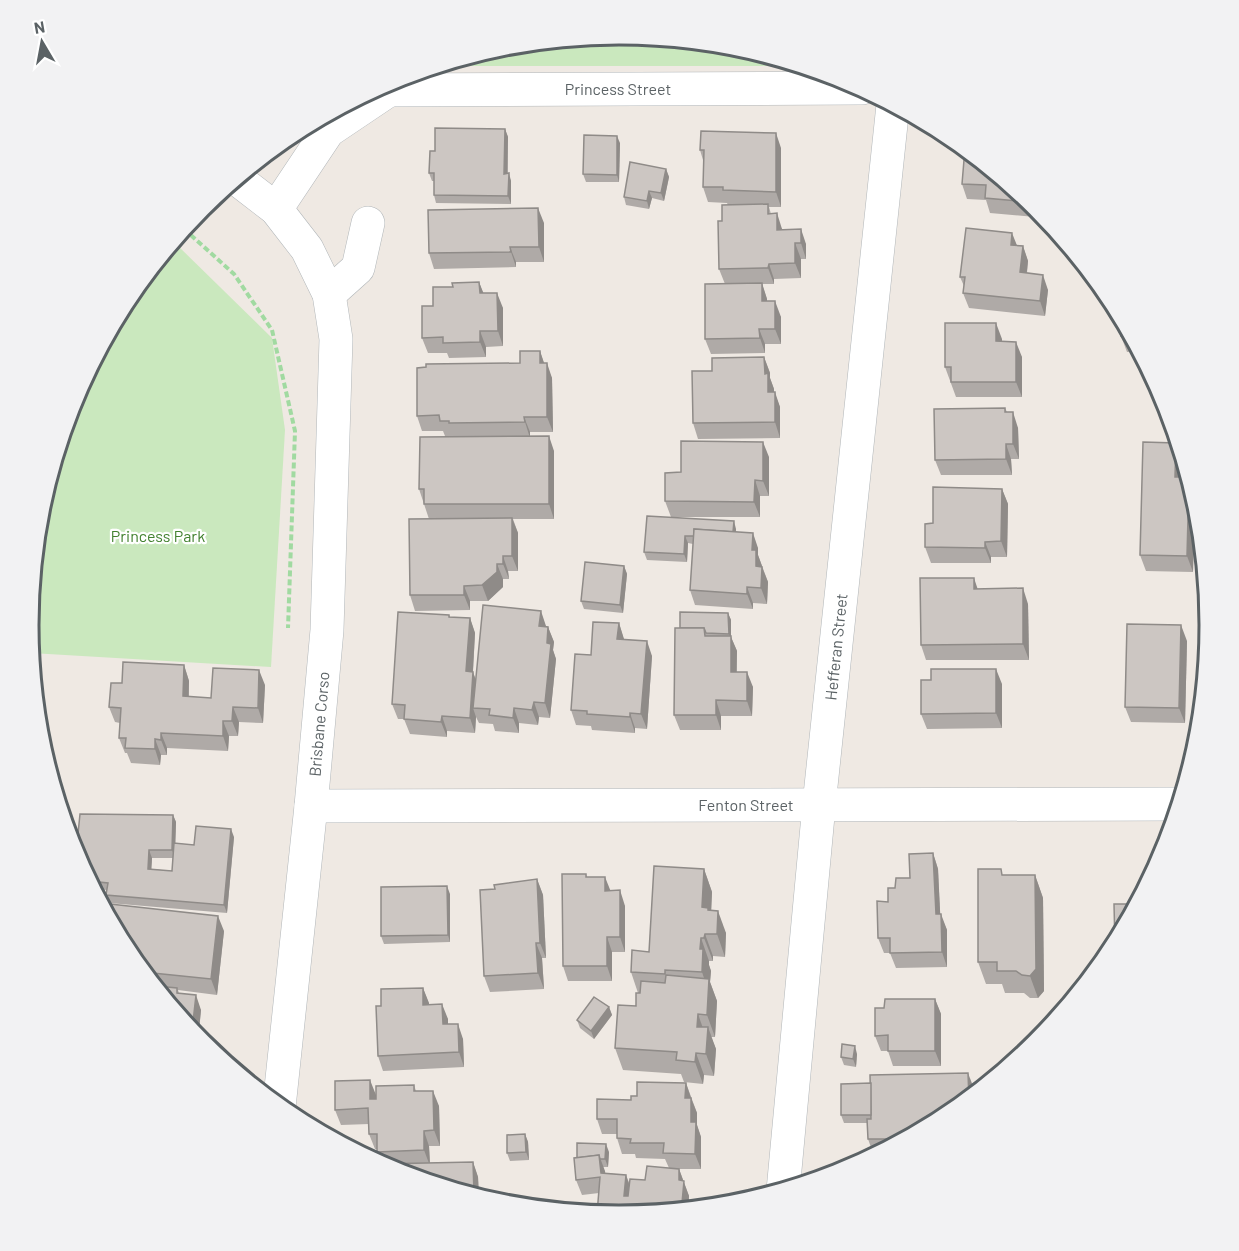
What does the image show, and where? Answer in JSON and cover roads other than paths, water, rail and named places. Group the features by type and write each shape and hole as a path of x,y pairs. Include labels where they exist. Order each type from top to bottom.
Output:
{"street":[{"name":"Princess Street","path":"395,90 839,88"},
{"path":"276,209 328,131 359,107"},
{"name":"Hefferan Street","path":"784,1182 819,805 892,114"},
{"name":"Brisbane Corso","path":"243,184 276,209 307,249 329,294 336,339 327,630 280,1096"},
{"path":"329,294 358,268 368,223"},
{"name":"Fenton Street","path":"311,806 1171,804"}],"park label":[{"name":"Princess Park","path":"158,536"}]}
